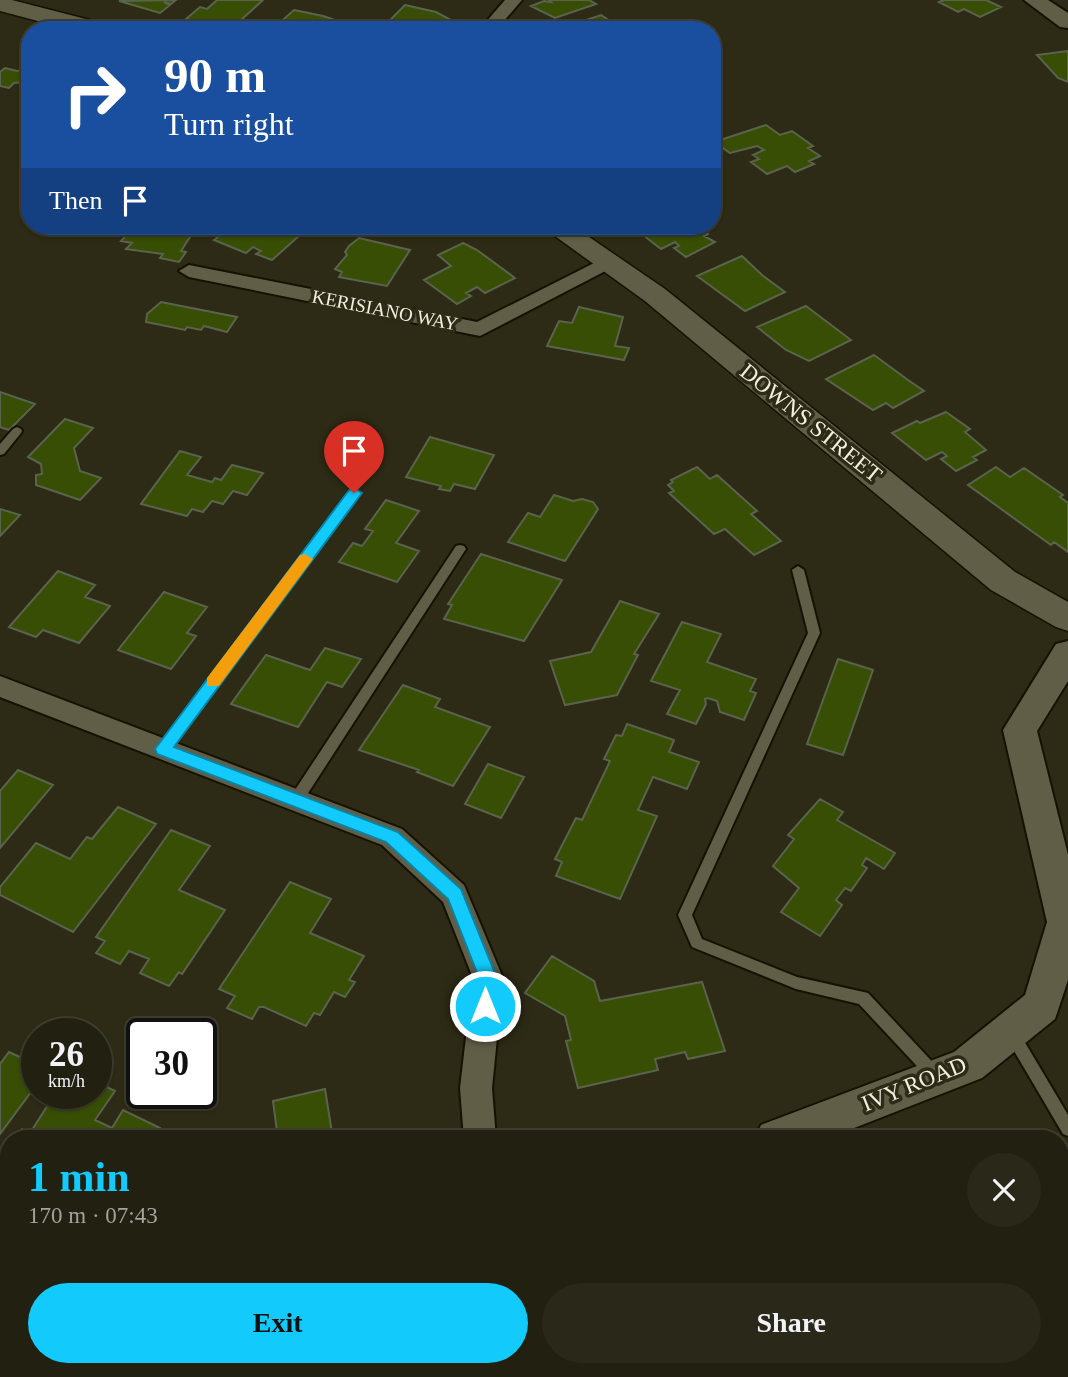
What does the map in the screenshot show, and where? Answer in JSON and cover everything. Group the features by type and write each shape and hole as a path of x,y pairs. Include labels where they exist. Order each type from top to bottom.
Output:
{"main road":[{"path":"0,5 65,21"},
{"name":"DOWNS STREET","path":"568,235 655,295 1003,581 1068,618"}],"street":[{"path":"495,21 514,0"},
{"path":"1034,0 1068,22"},
{"name":"KERISIANO WAY","path":"189,271 480,329 608,262"},
{"name":"IVY ROAD","path":"799,1130 968,1065 1041,1006 1066,922 1020,730 1068,653"},
{"path":"0,686 392,837 454,894 488,978 476,1088 479,1130"}],"lane":[{"path":"0,452 17,431"},
{"path":"163,749 354,493"},
{"path":"296,800 460,550"},
{"path":"798,570 814,633 685,915 697,943 796,983 863,998 937,1077"},
{"path":"1010,1031 1068,1129"}],"building":[{"path":"176,0 171,4 164,2 170,5 160,13 119,1"},
{"path":"217,0 263,0 240,21 186,19 200,7 207,9"},
{"path":"549,0 589,0 596,4 555,18 531,6 544,1 551,2"},
{"path":"986,0 1001,7 980,17 964,9 958,12 939,2"},
{"path":"405,5 436,12 451,20 450,21 389,21"},
{"path":"294,10 332,19 330,21 282,21"},
{"path":"601,15 610,21 583,21"},
{"path":"1068,51 1068,82 1058,78 1037,55"},
{"path":"5,68 21,70 21,82 14,83 9,88 0,86 0,72"},
{"path":"766,125 780,135 792,131 813,146 808,148 820,156 809,161 814,164 795,172 787,166 767,174 751,162 759,159 753,155 764,150 757,146 730,153 721,147 721,140"},
{"path":"126,235 191,235 181,251 186,252 179,262 160,258 163,254 126,249 132,243 121,241"},
{"path":"221,235 300,235 272,260 256,254 261,251 253,247 246,253 214,240"},
{"path":"643,235 706,235 704,236 715,242 686,257 674,248 679,246 675,242 661,249"},
{"path":"359,238 410,250 387,286 339,277 342,272 335,269 347,255 345,252 349,246"},
{"path":"463,243 515,278 485,293 477,287 466,293 471,296 457,304 424,280 451,266 438,255"},
{"path":"742,256 785,292 745,311 697,276"},
{"path":"161,302 237,317 227,332 204,326 201,330 187,327 185,330 146,322 147,314"},
{"path":"806,306 851,340 809,361 786,350 757,327"},
{"path":"579,307 623,317 615,346 629,348 624,360 547,346 559,321 572,323"},
{"path":"874,355 924,391 893,408 886,403 873,410 826,379"},
{"path":"0,392 35,404 9,430 0,427"},
{"path":"946,412 970,429 965,432 986,450 973,457 977,460 956,471 941,459 947,456 942,452 926,460 892,433 917,421 920,423"},
{"path":"65,419 93,428 74,448 80,471 101,478 80,500 36,485 36,475 42,474 41,464 28,457"},
{"path":"344,431 370,433 366,446 340,444"},
{"path":"430,437 494,455 475,489 454,484 450,491 406,477"},
{"path":"180,451 201,457 187,475 212,482 215,478 221,480 232,465 263,473 247,495 233,491 223,504 212,501 203,512 192,509 187,516 141,504"},
{"path":"697,467 710,479 717,475 757,511 751,514 781,541 754,555 725,529 714,534 669,493 674,491 668,485 673,482 671,480"},
{"path":"996,467 1010,477 1024,468 1063,495 1060,497 1068,503 1068,552 1054,542 1051,545 968,485"},
{"path":"554,495 573,501 582,499 593,502 598,509 565,561 508,542 528,513 540,517"},
{"path":"386,500 419,511 396,543 419,551 397,582 339,562 353,543 362,546 373,531 365,529"},
{"path":"0,509 20,515 0,536"},
{"path":"481,554 562,580 524,641 444,619 452,605 448,604"},
{"path":"58,571 95,585 85,597 110,606 79,643 43,630 36,637 9,627"},
{"path":"164,592 207,607 187,633 196,636 171,669 118,650"},
{"path":"620,601 659,614 634,654 638,655 617,695 565,705 550,661 591,652"},
{"path":"682,622 721,634 707,662 756,679 750,691 756,693 744,720 720,712 717,701 708,698 705,699 706,704 696,724 667,714 680,690 651,681"},
{"path":"325,648 361,659 342,687 327,682 298,727 231,704 266,655 310,670"},
{"path":"838,659 873,670 843,755 807,744"},
{"path":"403,685 440,699 435,707 490,727 453,786 417,772 419,770 359,750"},
{"path":"627,724 674,740 669,752 699,762 687,789 653,777 638,810 657,816 620,899 556,876 562,862 555,859 576,818 582,820 610,761 604,759 616,735 622,736"},
{"path":"488,764 524,777 501,818 465,804"},
{"path":"18,770 53,785 0,848 0,791"},
{"path":"820,799 843,812 837,820 895,853 884,869 866,858 862,865 867,868 851,891 845,888 836,900 842,905 820,936 781,912 799,888 773,866 794,839 788,835"},
{"path":"118,807 156,824 73,932 0,895 0,887 36,843 70,859 87,837 92,839"},
{"path":"171,830 210,846 179,890 225,910 182,974 179,972 169,986 140,973 149,959 129,951 120,964 96,953 105,941 96,937"},
{"path":"290,882 331,899 310,933 364,956 349,980 355,982 345,997 334,992 320,1015 314,1013 306,1026 264,1007 259,1007 252,1019 227,1008 235,996 219,989"},
{"path":"552,956 594,981 600,1001 702,982 725,1051 688,1059 685,1052 655,1059 658,1070 578,1088 566,1041 571,1040 565,1016 525,993"},
{"path":"9,1052 21,1058 21,1106 3,1130 0,1130 0,1064"},
{"path":"325,1089 332,1130 277,1130 273,1101"},
{"path":"45,1109 103,1109 95,1120 112,1128 123,1110 160,1128 159,1130 32,1130"}],"slow traffic":[{"path":"213,682 305,559"}],"route":[{"path":"354,493 163,749 392,837 454,894 488,978 485,1006"}]}
